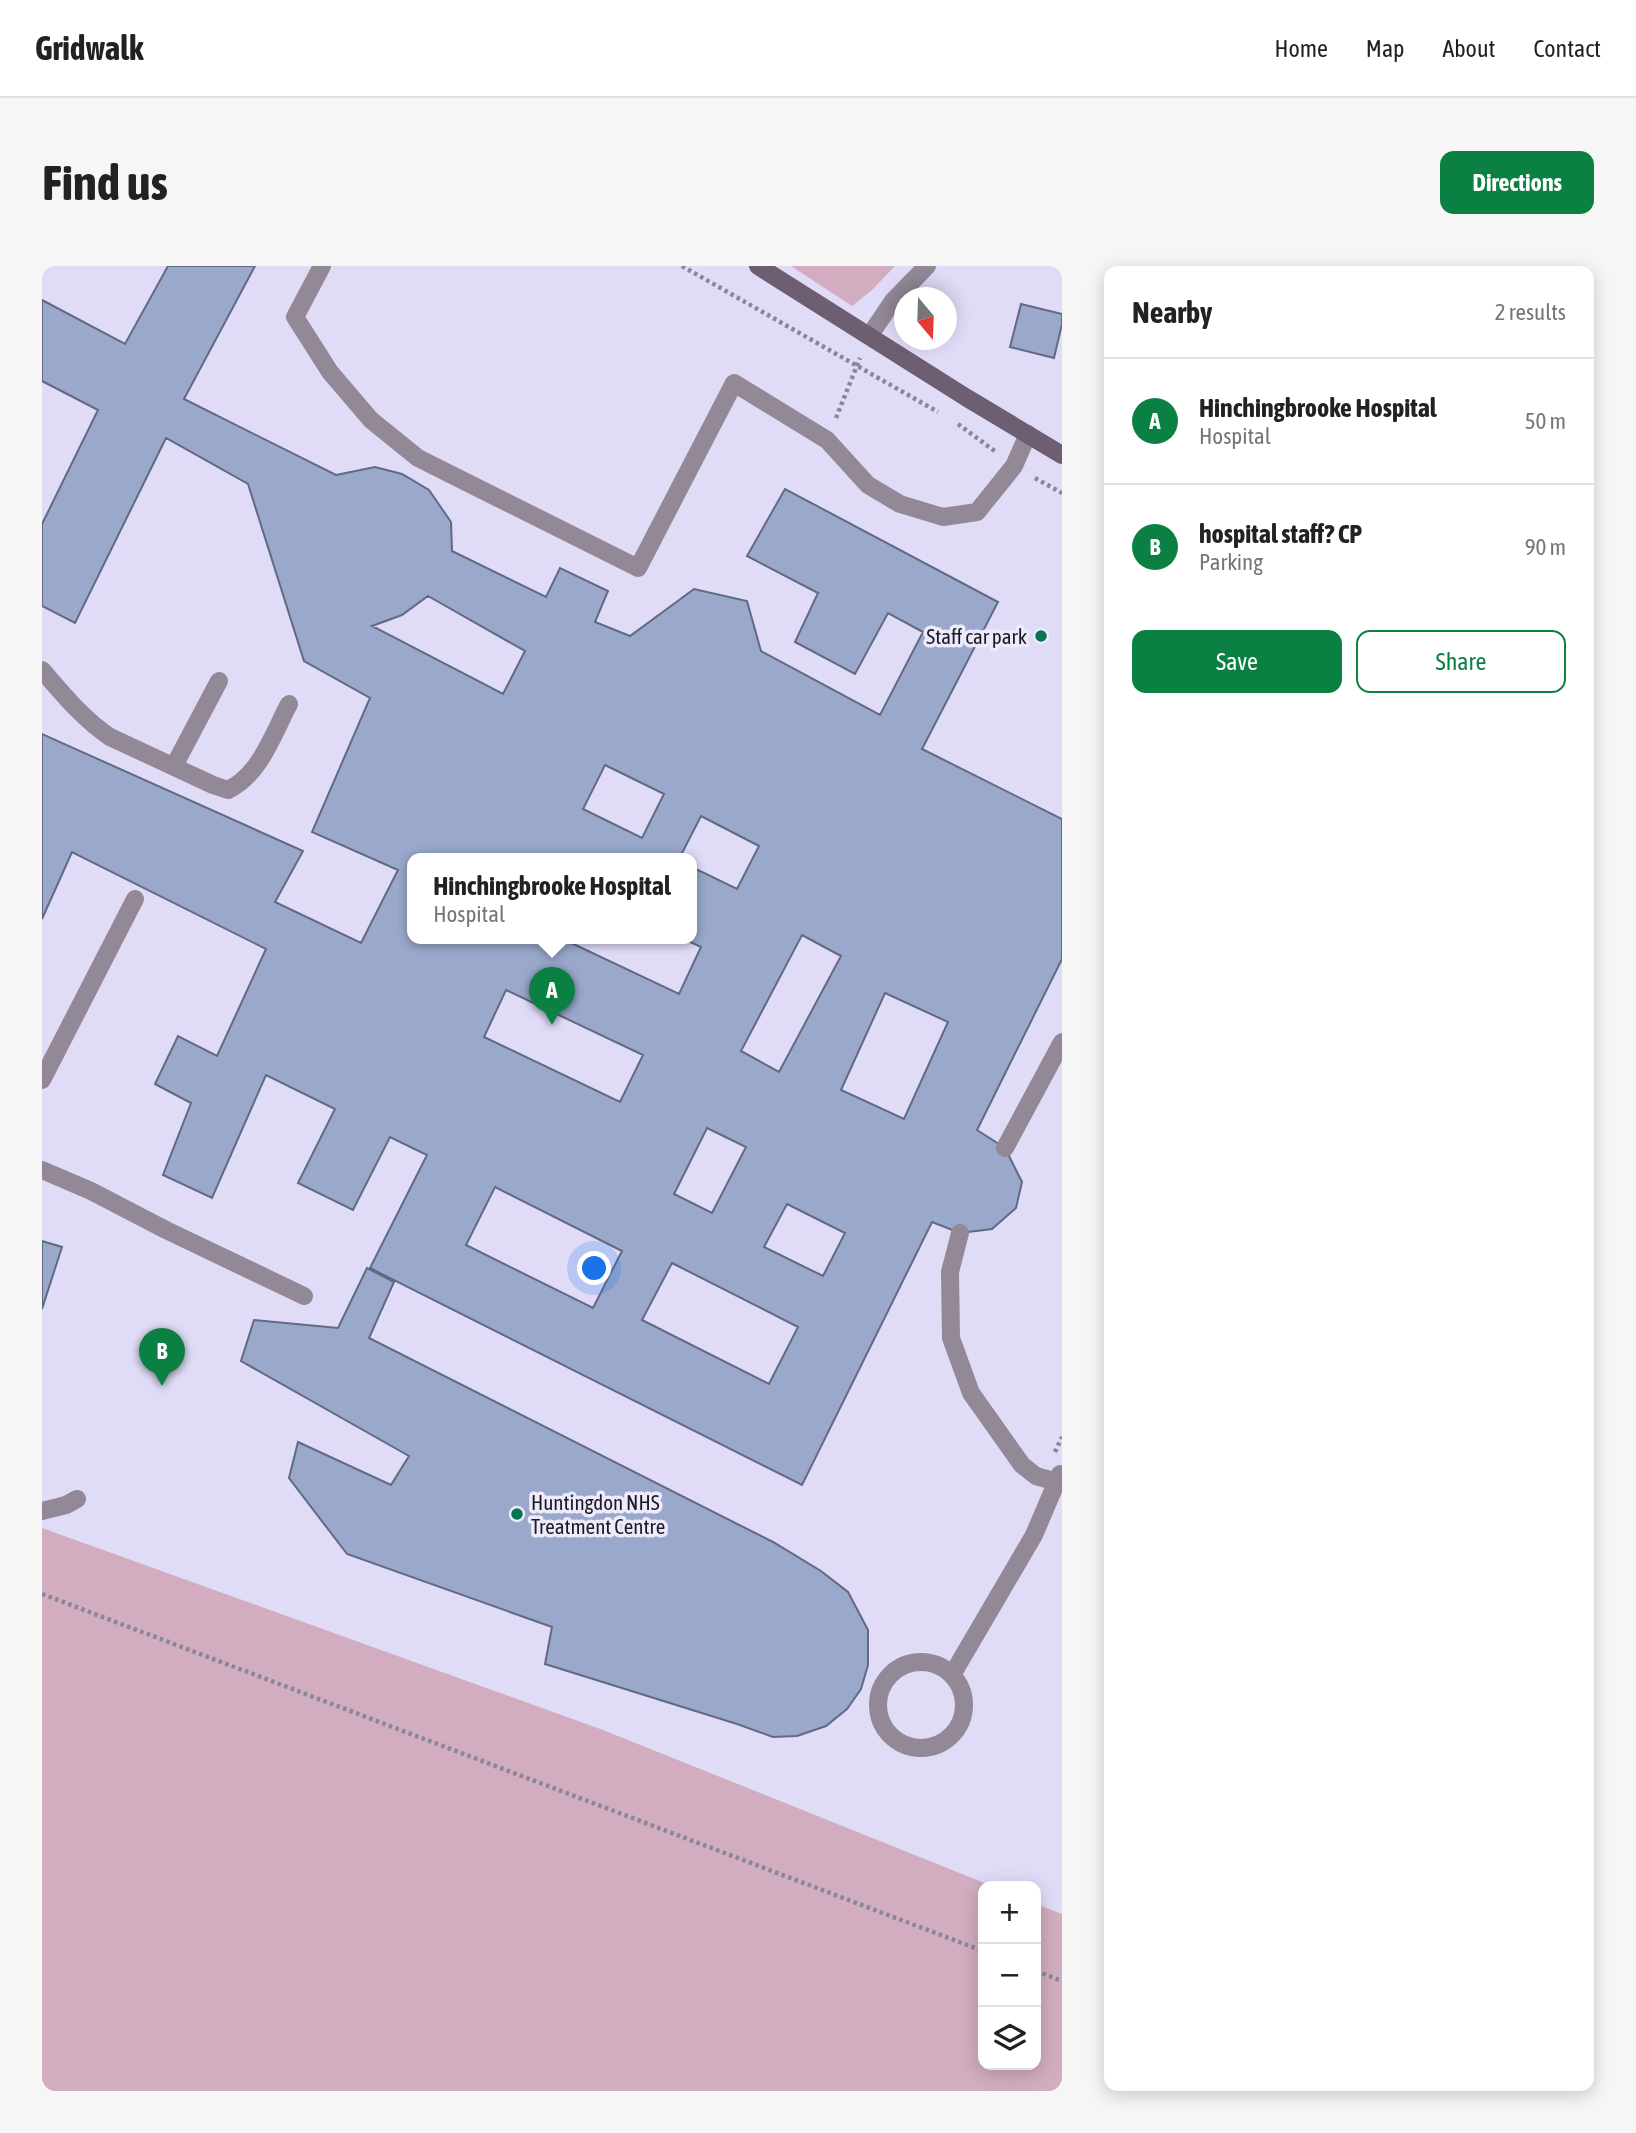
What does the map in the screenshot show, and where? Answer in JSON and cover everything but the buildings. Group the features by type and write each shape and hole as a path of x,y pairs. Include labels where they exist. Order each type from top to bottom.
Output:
{"street":[{"path":"322,266 295,317 330,372 371,420 418,458 638,568 734,383 827,440 868,485 900,504 943,517 977,512 1014,466 1028,434"},
{"path":"758,266 1062,455"},
{"path":"870,335 893,301 927,266"},
{"path":"42,670 96,728 110,737 228,790 241,783 254,769 289,704"},
{"path":"174,766 219,681"},
{"path":"42,1080 135,899"},
{"path":"1005,1148 1062,1042"},
{"path":"42,1170 91,1191 304,1296"},
{"path":"952,1675 1034,1535 1059,1476 1036,1476 1022,1465 971,1394 951,1338 950,1272 960,1233"},
{"path":"42,1511 66,1505 77,1499"},
{"path":"924,1662 952,1675 962,1692 963,1713 949,1738 936,1745 921,1748 902,1744 885,1729 879,1717 878,1695 886,1680 896,1670 910,1663 924,1662"}],"path":[{"path":"682,266 949,418 1014,466 1062,493"},
{"path":"827,440 870,335"},
{"path":"42,1594 978,1949"},
{"path":"1041,1973 1062,1981"}],"shaded area":[{"path":"791,266 895,266 852,306"},
{"path":"42,1528 603,1730 980,1881 978,2070 1041,2070 1041,1906 1062,1914 1062,2091 42,2091"}],"place":[{"name":"Staff car park","path":"1041,636"},
{"name":"Hinchingbrooke Hospital","path":"552,1025"},
{"name":"hospital staff? CP","path":"162,1386"},
{"name":"Huntingdon NHS Treatment Centre","path":"517,1514"}]}
